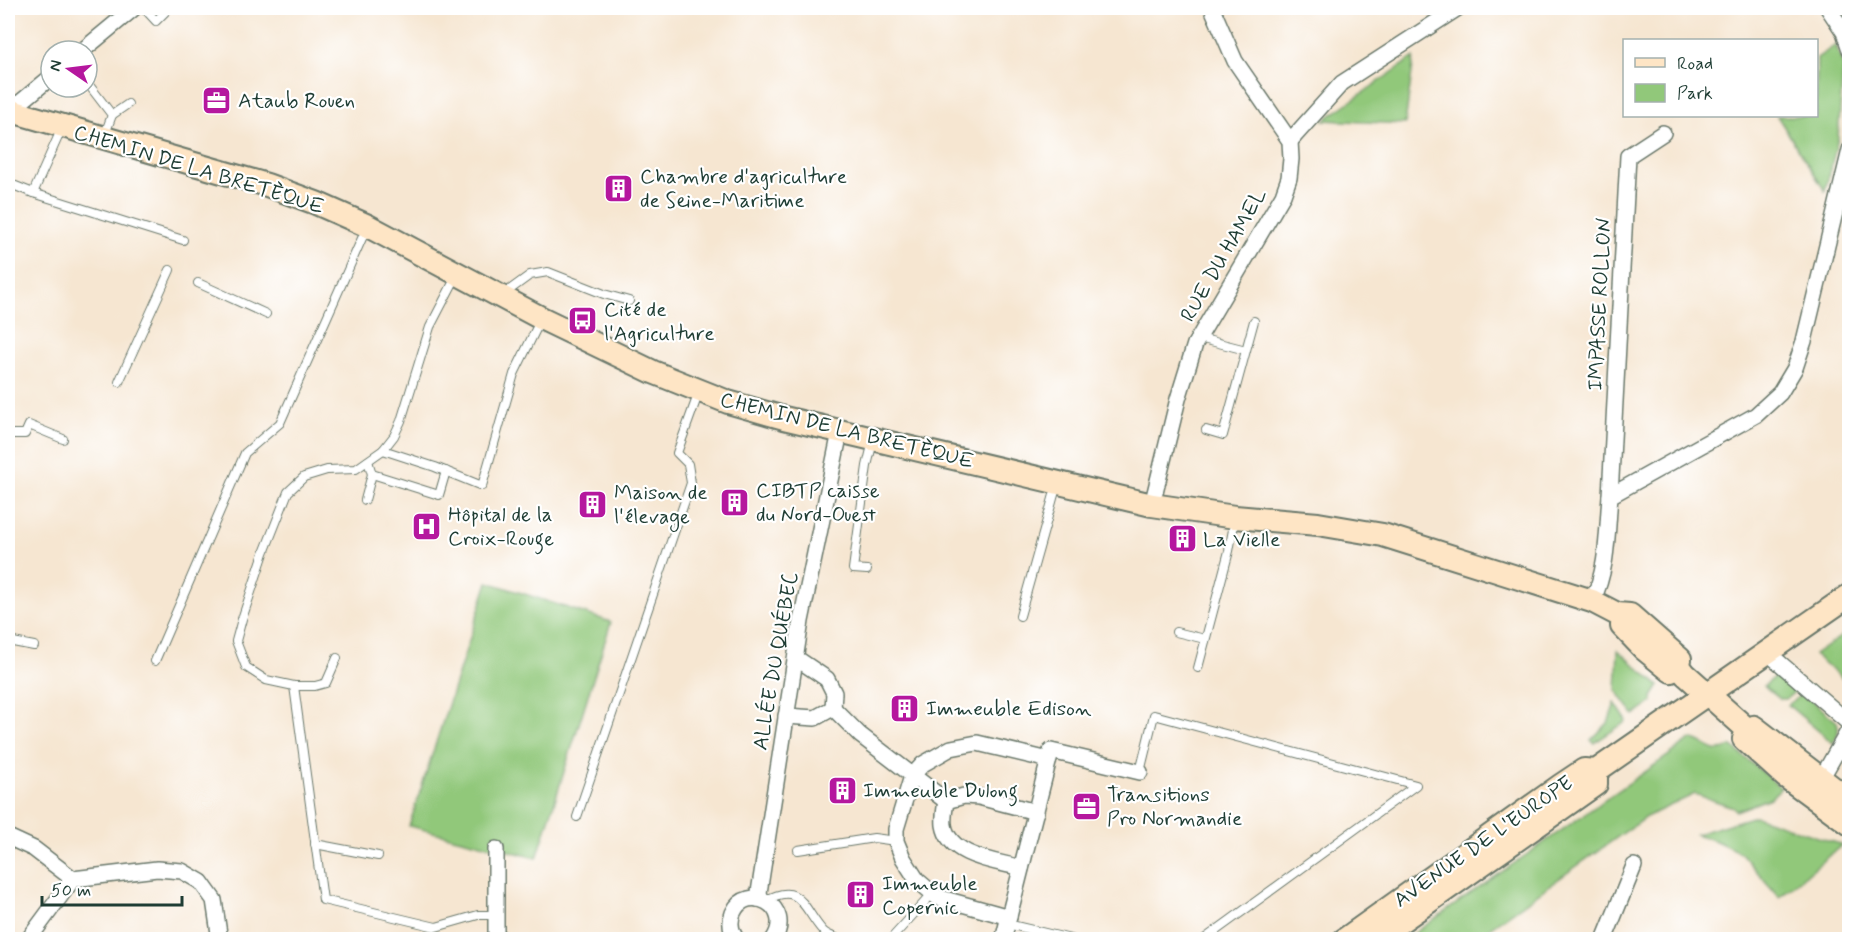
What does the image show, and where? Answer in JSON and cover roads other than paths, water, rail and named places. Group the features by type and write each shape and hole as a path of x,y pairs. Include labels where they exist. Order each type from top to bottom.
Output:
{"street":[{"path":"97,39 134,8"},
{"path":"1212,8 1235,61 1290,141 1342,83 1458,8"},
{"path":"1828,8 1847,31 1850,50"},
{"path":"8,109 21,102 39,87"},
{"name":"CHEMIN DE LA BRETÈQUE","path":"8,109 276,188 316,203 368,226 541,318 653,372 728,402 840,432 1152,505 1235,517 1318,524 1383,535 1592,601 1617,614 1630,615 1639,622 1680,659 1679,666 1707,694 1748,730"},
{"name":"IMPASSE ROLLON","path":"1610,496 1628,156 1664,133"},
{"name":"RUE DU HAMEL","path":"1152,505 1178,399 1198,338 1283,195 1292,159 1290,141"},
{"path":"1592,601 1598,589 1606,550 1610,496 1756,415 1780,393 1795,369 1804,341 1850,150"},
{"name":"ALLÉE DU QUÉBEC","path":"762,900 786,716 804,608 840,432"},
{"name":"AVENUE DE L'EUROPE","path":"1344,939 1560,786 1584,770 1596,771 1850,596"},
{"path":"1767,652 1850,726 1845,749 1821,779"},
{"path":"796,658 827,679 834,693 833,708 860,735 946,801"},
{"path":"786,716 815,718 833,708"},
{"path":"1850,801 1754,727 1748,730 1744,739 1786,777 1850,824"},
{"path":"1008,920 937,897 917,880 903,858 896,841 896,829 912,776 923,764 951,748 977,743 1140,772"},
{"path":"1003,939 1050,756"},
{"name":"AVENUE DE L'EUROPE","path":"1374,939 1596,784 1596,771"},
{"path":"946,801 964,796 979,797 1036,812"},
{"path":"946,801 944,825 951,841 968,854 1021,868"},
{"path":"8,837 34,849 73,879 157,869 182,871 201,882 214,900 220,939"},
{"path":"496,849 496,939"},
{"path":"1604,939 1634,866"},
{"path":"28,939 73,879"},
{"path":"737,939 731,927 733,913 742,902 762,900 773,906 779,919 779,929 773,939"}],"lane":[{"path":"144,8 156,21 169,8"},
{"path":"99,99 112,115"},
{"path":"103,138 112,115 128,104"},
{"path":"33,193 63,126"},
{"path":"8,183 183,240"},
{"path":"155,661 245,453 280,423 368,226"},
{"path":"119,382 170,270"},
{"path":"500,296 530,275 548,272 604,294 629,301"},
{"path":"337,658 326,682 315,686 294,686 266,680 246,667 236,641 264,553 288,492 304,477 327,470 356,469 383,450 401,421 430,327 457,273"},
{"path":"198,283 266,314"},
{"path":"383,450 482,486 514,374 541,318"},
{"path":"1206,430 1223,435 1254,321"},
{"path":"1198,338 1246,350"},
{"path":"577,817 691,483 688,464 676,453 700,390"},
{"path":"8,434 25,434 29,425 63,439"},
{"path":"867,570 853,569 867,466 873,439"},
{"path":"365,500 372,474 368,461"},
{"path":"372,474 439,495 446,471"},
{"path":"1020,616 1057,483"},
{"path":"1198,668 1229,551 1235,517"},
{"path":"8,630 13,642 34,646"},
{"path":"1176,632 1205,639"},
{"path":"294,686 323,900 436,927 477,915 496,915"},
{"path":"1140,772 1154,715 1416,784 1203,939"},
{"path":"798,850 874,838 896,841"},
{"path":"315,844 378,856"},
{"path":"762,900 787,892 798,896 825,933 840,939"},
{"path":"890,939 932,894"},
{"path":"1008,920 1075,939"}],"place":[{"name":"Ataub Rouen","path":"217,100"},
{"name":"Chambre d'agriculture de Seine-Maritime","path":"619,188"},
{"name":"Cité de l'Agriculture","path":"583,321"},
{"name":"CIBTP caisse du Nord-Ouest","path":"735,502"},
{"name":"Maison de l'élevage","path":"593,504"},
{"name":"Hôpital de la Croix-Rouge","path":"427,526"},
{"name":"La Vielle","path":"1182,539"},
{"name":"Immeuble Edison","path":"905,708"},
{"name":"Immeuble Dulong","path":"842,790"},
{"name":"Transitions Pro Normandie","path":"1086,806"},
{"name":"Immeuble Copernic","path":"861,895"}]}
